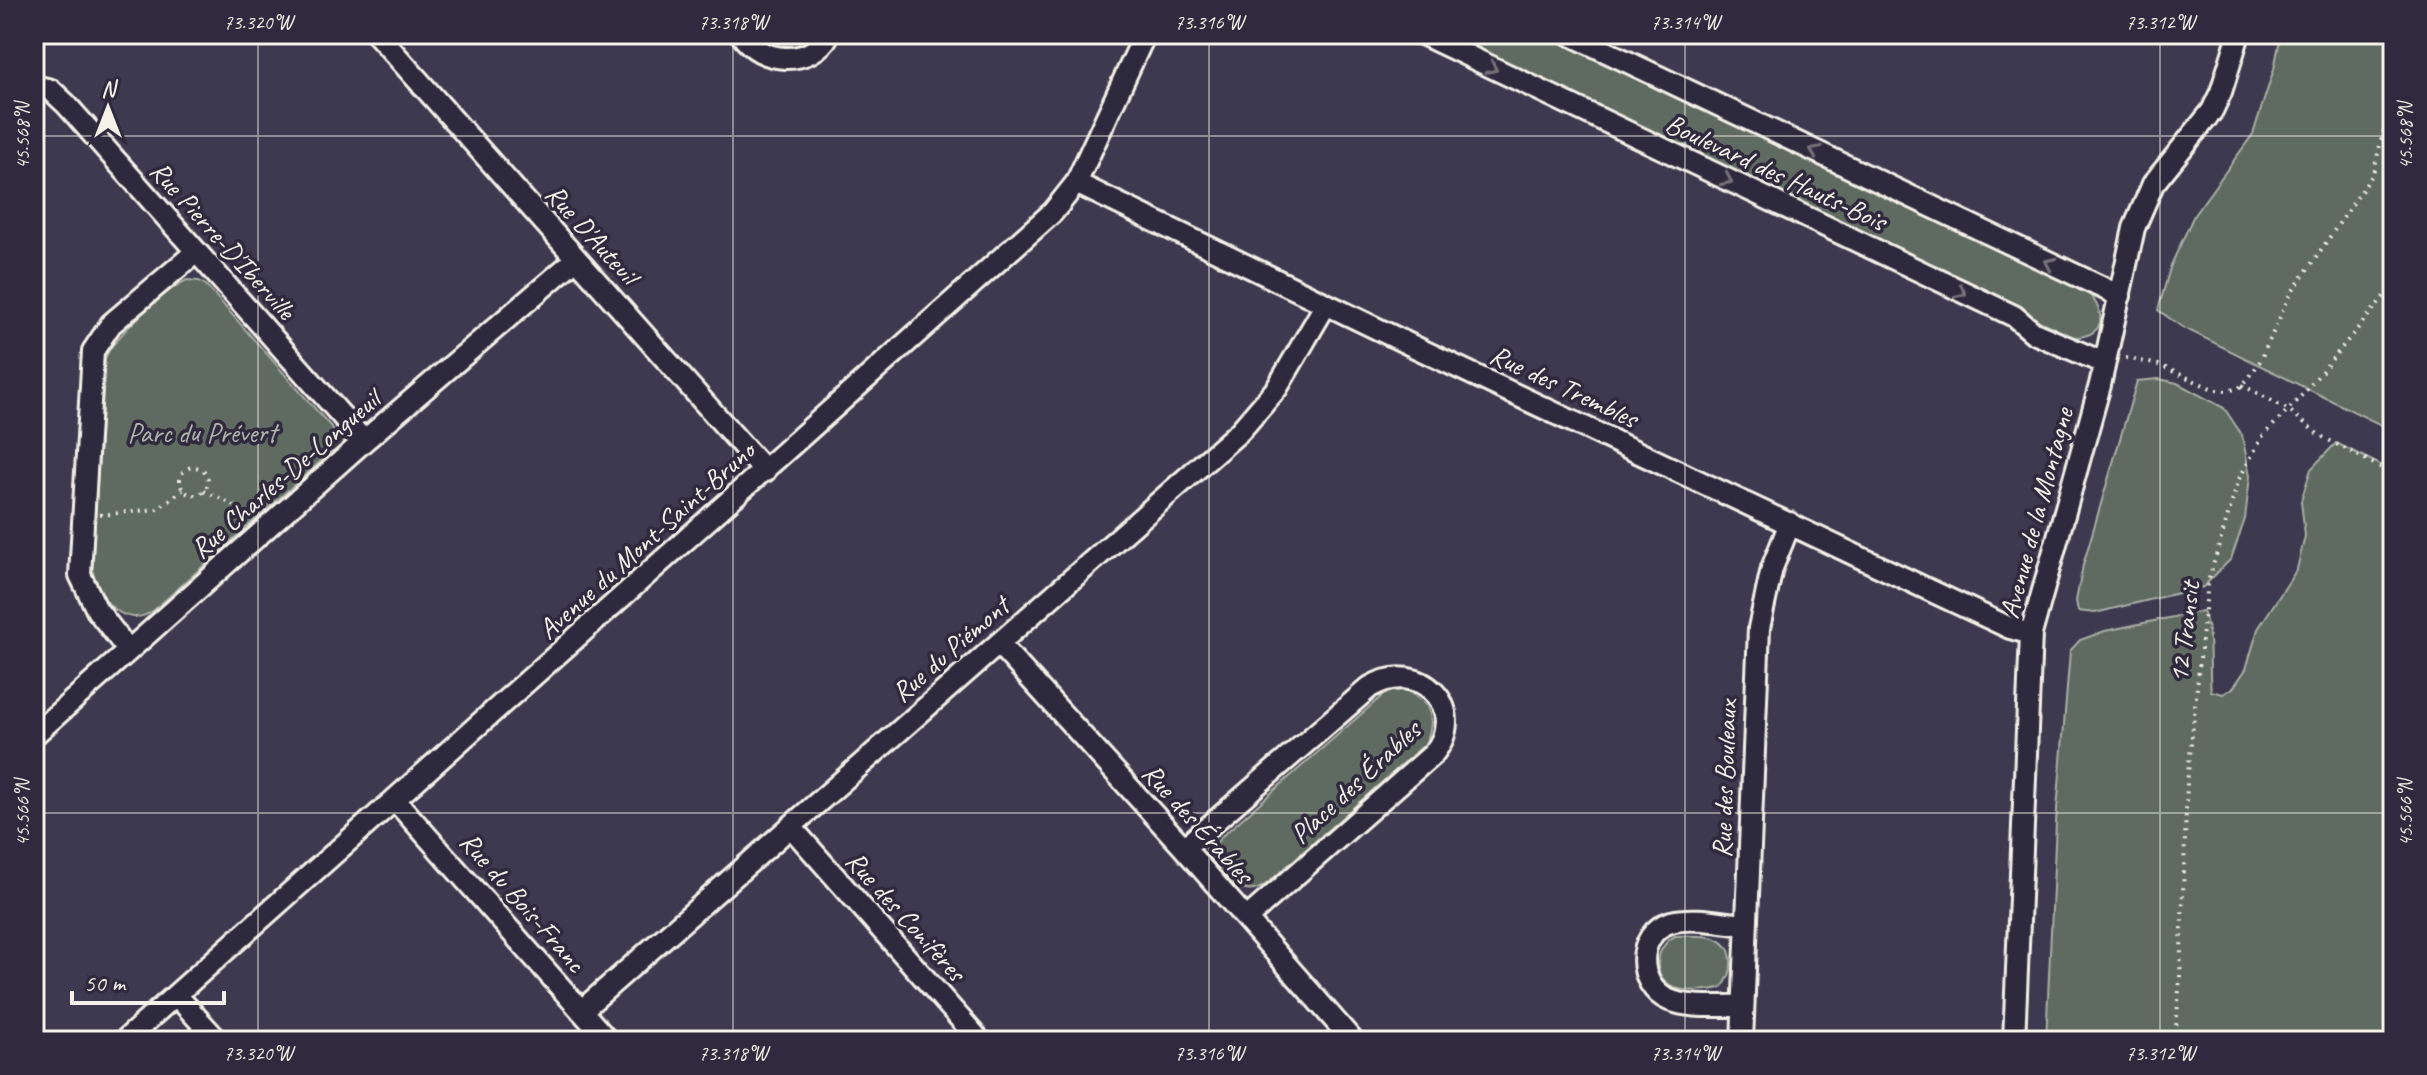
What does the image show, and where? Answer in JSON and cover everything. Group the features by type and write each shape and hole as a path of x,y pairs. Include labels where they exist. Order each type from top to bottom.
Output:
{"street":[{"name":"Rue D'Auteuil","path":"377,34 765,471"},
{"path":"741,34 753,49 789,58 810,53 829,34"},
{"name":"Avenue du Mont-Saint-Bruno","path":"124,1041 1053,212 1076,183 1145,34"},
{"name":"Boulevard des Hauts-Bois","path":"1422,34 2014,316 2046,338 2104,363"},
{"name":"Boulevard des Hauts-Bois","path":"1569,34 2120,296"},
{"name":"Avenue de la Montagne","path":"2014,1041 2031,634 2104,363 2134,228 2153,184 2212,111 2239,34"},
{"name":"Rue Pierre-D'Iberville","path":"34,86 51,90 60,97 364,441"},
{"name":"Rue des Trembles","path":"1076,183 2010,628 2031,634"},
{"path":"128,650 97,610 82,581 79,560 93,351 111,324 196,252"},
{"name":"Rue Charles-De-Longueuil","path":"34,735 364,441 576,259"},
{"name":"Rue du Piémont","path":"581,1011 1200,467 1259,411 1295,360 1326,304"},
{"name":"Rue des Bouleaux","path":"1742,1041 1759,628 1772,568 1790,523"},
{"name":"Rue des Érables","path":"999,644 1353,1041"},
{"name":"Place des Érables","path":"1184,848 1370,687 1392,677 1408,676 1431,691 1442,706 1448,724 1441,745 1246,919"},
{"name":"Rue du Bois-Franc","path":"395,800 608,1041"},
{"name":"Rue des Conifères","path":"791,827 980,1041"},
{"path":"1743,1006 1690,1005 1672,1001 1652,988 1643,962 1648,943 1660,927 1668,923 1689,920 1746,925"},
{"path":"176,995 218,1041"}],"path":[{"path":"2143,360 2215,390 2227,391 2242,385 2260,361 2290,295 2373,174 2393,92"},
{"name":"12 Transit","path":"2175,1041 2187,783 2208,582 2239,479 2262,437 2289,410 2393,286"},
{"path":"2242,385 2289,410 2319,435 2393,474"},
{"path":"194,467 206,474 208,483 204,491 195,495 183,490 181,477 186,470 194,467"},
{"path":"82,515 157,509 183,490"},
{"path":"204,491 232,504 261,533"}],"green space":[{"path":"762,34 808,34 785,44"},
{"path":"1436,34 1553,34 2075,283 2093,299 2100,316 2099,324 2095,331 2073,337"},
{"path":"2281,34 2393,34 2393,431 2182,327 2158,310 2171,265 2194,215 2253,134 2274,69"},
{"name":"Parc du Prévert","path":"187,280 206,285 333,429 335,437 331,452 154,610 133,617 114,609 106,601 92,570 105,358 142,314"},
{"path":"2159,379 2177,383 2224,408 2242,435 2250,476 2245,519 2231,559 2203,587 2095,613 2078,611 2076,601 2083,565 2137,381"},
{"path":"2336,443 2393,471 2393,1041 2046,1041 2056,822 2070,651 2080,640 2105,631 2203,611 2209,641 2211,691 2223,694 2233,688 2246,669 2258,629 2297,569 2305,536 2301,501 2311,469"},
{"path":"1395,690 1407,690 1428,706 1431,726 1424,745 1266,884 1249,890 1230,881 1214,859 1214,850 1221,837 1383,695"},
{"path":"1675,936 1710,937 1724,944 1729,951 1731,968 1721,988 1698,991 1667,984 1659,970 1659,955"}]}
